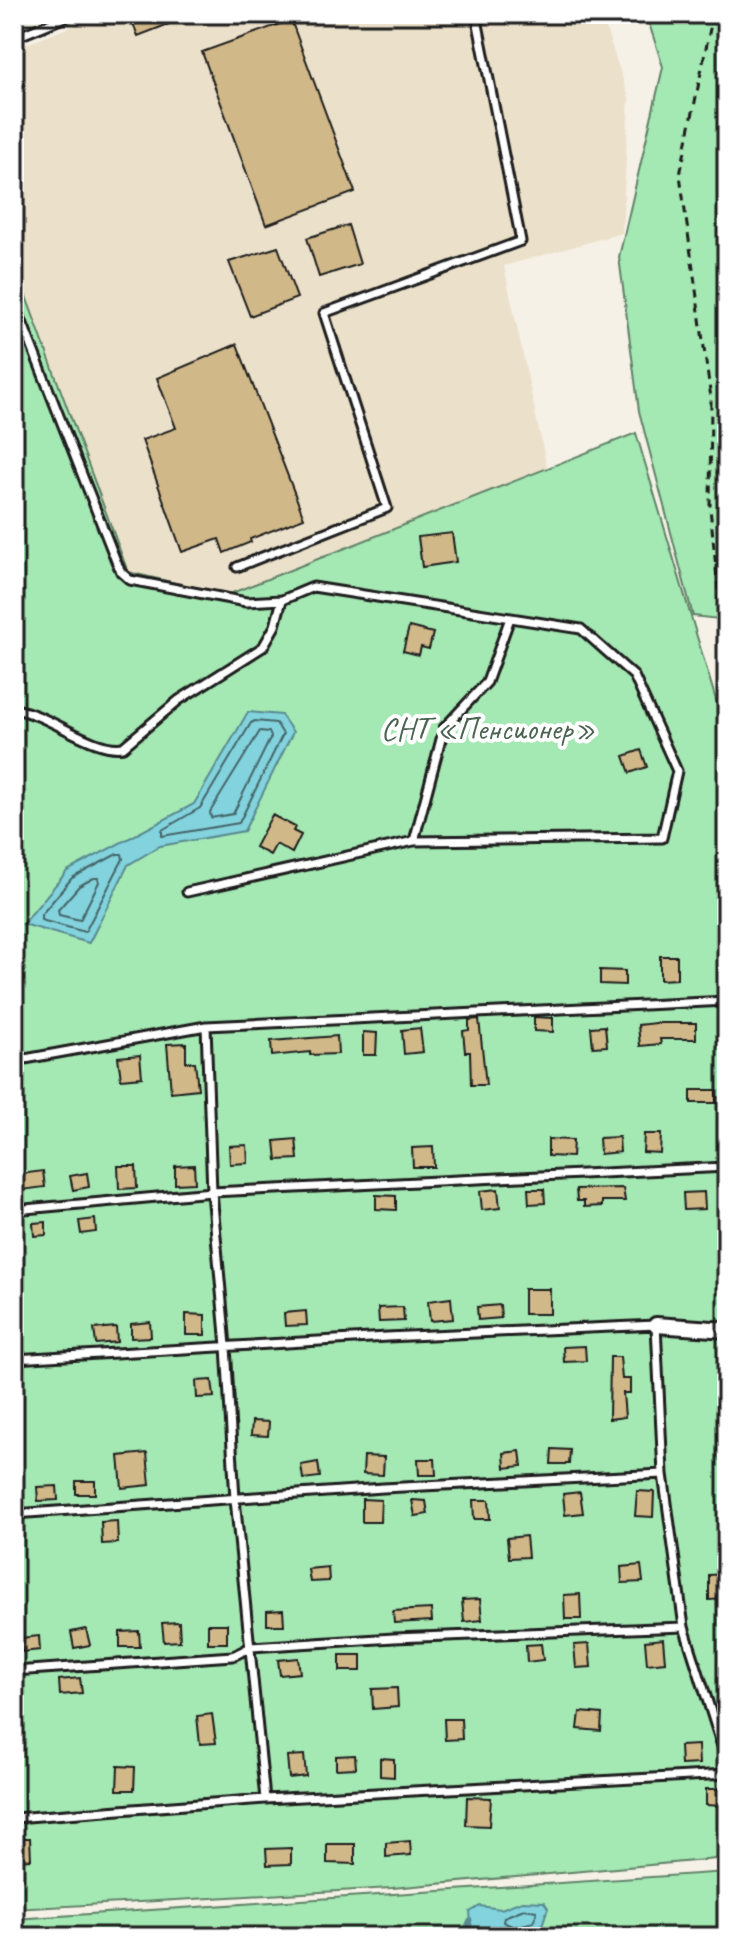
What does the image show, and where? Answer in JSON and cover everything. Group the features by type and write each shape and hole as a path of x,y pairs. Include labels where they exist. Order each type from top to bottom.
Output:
{"street":[{"path":"656,1325 727,1330"}],"lane":[{"path":"14,38 73,14"},
{"path":"237,567 387,508 324,313 521,241 476,14"},
{"path":"14,301 121,572 130,580 257,602 282,600 313,587 581,629 634,676 677,771 662,838 414,841 187,892"},
{"path":"14,709 52,721 102,746 112,749 123,747 179,700 263,647 275,626 282,600"},
{"path":"414,841 444,728 487,682 510,618"},
{"path":"14,1061 206,1026 727,1001"},
{"path":"206,1026 212,1192 226,1346 235,1499 265,1799"},
{"path":"14,1210 212,1192 727,1167"},
{"path":"14,1359 656,1325 663,1474 684,1627 727,1762"},
{"path":"14,1514 383,1488 663,1474"},
{"path":"14,1671 233,1656 251,1647 684,1627"},
{"path":"14,1818 265,1799 727,1774"}],"path":[{"path":"713,14 680,175 711,398 710,508 727,678"}],"shaded area":[{"path":"103,14 601,14 629,98 622,233 504,266 547,468 226,595 128,572 14,264 14,49"}],"green space":[{"path":"646,14 727,14 727,620 693,616 639,411 619,257 663,67"},
{"name":"СНТ «Пенсионер»","path":"14,264 128,572 227,595 636,433 727,737 727,1858 392,1888 14,1909"},
{"path":"727,1872 727,1937 14,1937 14,1919"}],"water":[{"path":"248,712 281,715 293,732 244,831 160,846 128,865 89,943 23,924 67,871 194,804"},
{"path":"522,1901 544,1902 548,1908 541,1928 521,1933 489,1928 482,1935 472,1932 470,1912 480,1906 501,1909"}],"building":[{"path":"129,14 192,14 192,15 138,36"},
{"path":"291,20 355,192 266,225 202,52"},
{"path":"348,225 360,264 319,277 307,238"},
{"path":"278,247 297,298 250,316 229,262"},
{"path":"237,344 304,518 250,539 251,542 224,553 219,539 182,552 142,440 176,428 157,378"},
{"path":"452,533 456,562 422,567 418,537"},
{"path":"409,627 433,633 429,649 421,647 419,655 403,651"},
{"path":"641,750 647,767 630,773 624,756"},
{"path":"272,815 295,827 293,831 301,835 292,853 276,844 270,855 255,847"},
{"path":"660,956 677,956 677,979 660,980"},
{"path":"600,970 625,971 625,985 600,984"},
{"path":"534,1017 553,1018 553,1032 534,1031"},
{"path":"479,1019 486,1085 471,1085 470,1052 465,1052 463,1031 469,1030 469,1020"},
{"path":"696,1023 696,1039 660,1039 661,1044 640,1046 638,1025"},
{"path":"605,1026 607,1046 593,1047 591,1027"},
{"path":"420,1028 423,1052 404,1054 402,1030"},
{"path":"363,1032 377,1033 376,1055 363,1055"},
{"path":"337,1036 338,1054 310,1055 310,1052 272,1056 271,1041"},
{"path":"186,1043 186,1062 195,1062 198,1089 171,1092 167,1044"},
{"path":"140,1055 142,1077 121,1079 118,1057"},
{"path":"691,1090 716,1090 716,1103 691,1103"},
{"path":"644,1134 661,1134 660,1153 643,1152"},
{"path":"619,1137 620,1152 600,1154 599,1138"},
{"path":"296,1139 298,1159 277,1160 275,1141"},
{"path":"548,1139 573,1140 572,1157 548,1156"},
{"path":"247,1145 248,1163 230,1164 229,1146"},
{"path":"433,1147 434,1167 413,1167 412,1148"},
{"path":"194,1165 195,1183 175,1184 175,1166"},
{"path":"118,1166 136,1166 137,1188 119,1189"},
{"path":"43,1171 45,1187 22,1190 20,1174"},
{"path":"87,1173 89,1187 73,1190 70,1176"},
{"path":"623,1188 625,1201 602,1201 602,1206 584,1207 584,1201 577,1201 576,1189"},
{"path":"498,1189 500,1208 482,1210 480,1191"},
{"path":"528,1189 544,1189 545,1203 529,1204"},
{"path":"704,1192 705,1209 684,1210 683,1193"},
{"path":"376,1195 396,1196 396,1210 376,1209"},
{"path":"95,1219 96,1232 81,1234 79,1221"},
{"path":"46,1222 46,1235 34,1236 33,1223"},
{"path":"524,1289 550,1289 550,1314 524,1314"},
{"path":"451,1298 453,1319 430,1321 428,1301"},
{"path":"500,1305 501,1318 478,1320 477,1307"},
{"path":"403,1307 404,1321 379,1322 378,1308"},
{"path":"306,1311 307,1325 285,1326 284,1313"},
{"path":"186,1314 205,1315 205,1335 186,1335"},
{"path":"150,1322 151,1337 131,1338 131,1324"},
{"path":"116,1327 117,1342 96,1344 94,1329"},
{"path":"585,1346 586,1361 564,1362 563,1347"},
{"path":"610,1357 620,1357 622,1379 630,1379 630,1393 623,1393 625,1417 609,1419"},
{"path":"212,1380 214,1397 197,1398 196,1381"},
{"path":"252,1421 269,1422 268,1436 251,1435"},
{"path":"552,1449 570,1450 569,1464 551,1464"},
{"path":"520,1451 522,1466 505,1468 504,1453"},
{"path":"147,1453 150,1485 122,1488 119,1456"},
{"path":"364,1456 384,1457 383,1475 363,1474"},
{"path":"418,1459 435,1459 436,1475 419,1475"},
{"path":"318,1462 320,1477 303,1479 301,1465"},
{"path":"76,1481 95,1481 95,1494 76,1494"},
{"path":"57,1486 58,1500 38,1501 37,1487"},
{"path":"637,1491 654,1492 653,1517 635,1516"},
{"path":"580,1492 583,1513 565,1515 563,1494"},
{"path":"362,1499 381,1500 380,1522 362,1522"},
{"path":"412,1500 426,1501 428,1514 415,1516"},
{"path":"473,1500 489,1500 490,1519 474,1519"},
{"path":"117,1521 118,1543 102,1544 101,1522"},
{"path":"526,1536 528,1557 509,1558 507,1538"},
{"path":"641,1565 643,1582 622,1583 621,1567"},
{"path":"328,1567 329,1581 310,1582 308,1569"},
{"path":"727,1574 727,1599 709,1600 709,1575"},
{"path":"580,1594 581,1619 565,1619 564,1595"},
{"path":"480,1599 482,1620 464,1622 462,1600"},
{"path":"431,1609 432,1621 394,1623 393,1611"},
{"path":"283,1610 284,1625 267,1625 267,1611"},
{"path":"179,1622 180,1641 164,1642 162,1623"},
{"path":"208,1624 227,1624 227,1643 208,1643"},
{"path":"86,1629 90,1645 74,1648 71,1632"},
{"path":"139,1631 140,1647 120,1647 120,1632"},
{"path":"39,1636 40,1650 22,1652 21,1638"},
{"path":"663,1639 665,1662 647,1664 645,1641"},
{"path":"541,1644 543,1660 527,1662 526,1645"},
{"path":"589,1644 591,1667 576,1668 574,1645"},
{"path":"340,1655 361,1655 361,1671 340,1671"},
{"path":"298,1658 300,1673 280,1675 278,1660"},
{"path":"80,1678 82,1693 60,1695 59,1680"},
{"path":"397,1688 398,1707 373,1709 372,1689"},
{"path":"580,1712 602,1714 601,1731 578,1729"},
{"path":"212,1714 216,1743 200,1744 197,1716"},
{"path":"444,1719 461,1719 462,1739 445,1740"},
{"path":"698,1745 699,1764 681,1765 680,1746"},
{"path":"304,1755 306,1776 289,1778 287,1756"},
{"path":"355,1755 356,1768 336,1769 336,1756"},
{"path":"380,1758 394,1759 394,1777 380,1776"},
{"path":"118,1766 135,1767 134,1790 117,1790"},
{"path":"706,1789 722,1789 722,1806 706,1805"},
{"path":"467,1797 491,1798 489,1826 466,1825"},
{"path":"14,1838 30,1838 31,1859 14,1860"},
{"path":"410,1841 411,1855 386,1857 386,1843"},
{"path":"327,1844 355,1844 355,1864 327,1863"},
{"path":"291,1848 291,1864 267,1865 266,1849"}],"waterway":[{"path":"459,1937 470,1921"},
{"path":"419,1937 427,1934 435,1937"}]}
